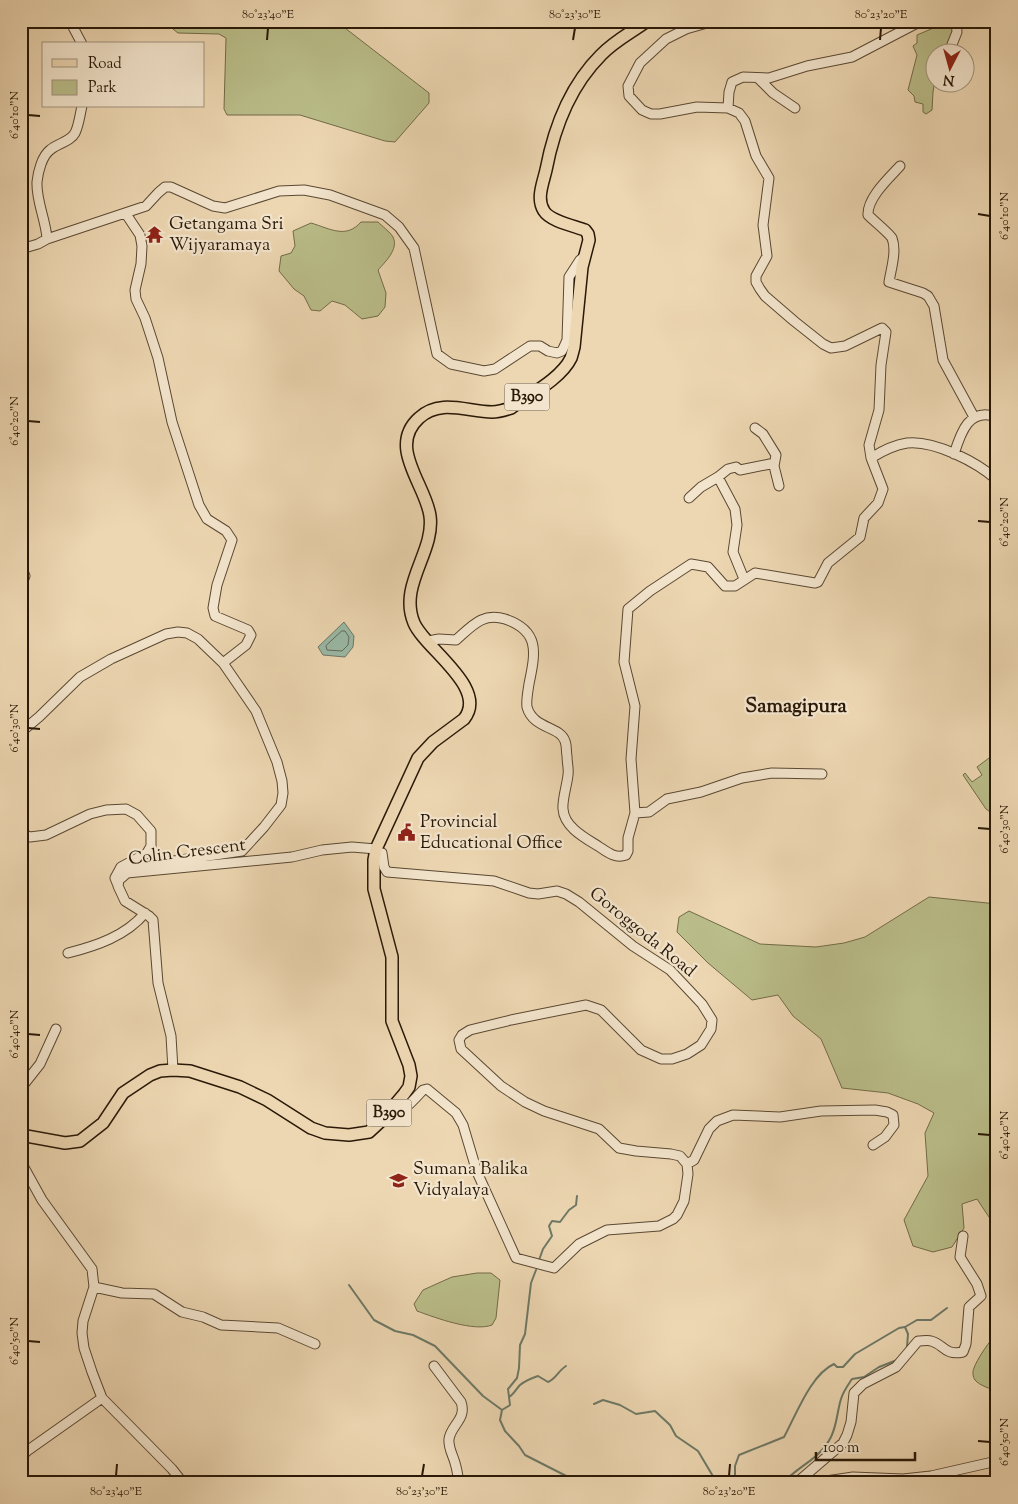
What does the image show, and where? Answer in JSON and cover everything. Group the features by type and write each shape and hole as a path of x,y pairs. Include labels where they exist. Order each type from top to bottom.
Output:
{"main road":[{"name":"B390","path":"21,1136 65,1143 80,1140 103,1123 124,1094 160,1070 190,1071 240,1087 267,1100 311,1128 325,1133 348,1135 369,1132 382,1120 409,1087 411,1076 409,1065 392,1021 392,957 374,890 374,860 376,851 418,758 433,742 464,719 470,710 470,702 466,687 419,632 410,610 411,590 431,527 428,504 409,462 407,440 418,418 436,408 447,407 492,412 511,408 556,377 571,358 574,347 582,267 589,240 585,230 549,217 544,212 540,197 550,152 564,110 576,85 604,52 647,21"}],"street":[{"path":"74,21 73,27 81,42"},
{"path":"428,641 439,639 456,640 483,618 499,617 517,623 527,631 533,642 533,667 527,707 540,725 560,734 565,740 568,773 563,810 569,824 584,838 614,856 620,857 626,855 628,851 628,838 635,814 631,759 635,706 624,662 628,609 691,564 708,567 725,586 735,586 755,573 818,582 828,563 860,538 864,518 878,503 883,490 870,458 869,445 879,410 881,365 886,332 882,328 845,346 831,348 823,344 765,296 756,282 756,276 766,256 763,225 769,178 756,156 745,121 740,114 728,108 697,107 651,114 642,110 630,96 628,86 640,63 666,39 686,29 714,21"},
{"path":"728,108 732,82 743,77 769,78 807,66 852,57 920,21"},
{"path":"953,42 957,32 956,21"},
{"path":"758,78 774,93 795,108"},
{"path":"46,240 46,230 37,182 41,166 48,150 71,138 76,132 82,108"},
{"path":"900,166 882,185 868,208 868,215 892,238 895,259 892,263 889,282 923,293 928,296 934,306 943,360 974,417"},
{"path":"21,249 146,206 165,188 171,187 213,206 225,208 279,190 304,190 330,195 385,215 399,227 414,248 437,354 452,364 484,371 495,369 530,346 540,346 548,351 557,353 562,351 567,340 570,277 580,260 586,255"},
{"path":"126,214 140,235 142,246 141,264 135,290 136,299 145,318 158,358 172,422 199,505 207,519 226,531 232,540 217,585 212,608 215,616 248,630 251,635 246,645 223,662"},
{"path":"954,454 960,436 974,417 980,415 997,417"},
{"path":"755,428 763,434 776,455 774,466 779,486"},
{"path":"870,458 883,451 907,444 937,446 986,470 997,480"},
{"path":"689,498 701,487 728,469 736,467 740,470 770,464 774,466"},
{"path":"718,477 735,509 736,525 733,552 744,579"},
{"path":"21,566 25,576 21,586"},
{"path":"21,732 80,677 110,659 166,634 187,633 198,639 223,662 256,711 277,762 282,787 281,805 264,828 242,851 140,866 127,873"},
{"path":"635,814 649,812 667,800 701,792 742,778 772,773 822,774"},
{"path":"21,833 30,837 46,835 90,814 106,810 126,809 137,815 151,831 151,846 147,853 121,867 115,878 118,886"},
{"name":"Colin Crescent","path":"145,913 125,901 118,886 119,880 127,873 292,857 322,850 352,847 376,851"},
{"name":"Goroggoda Road","path":"376,851 382,853 384,867 388,872 494,881 529,893 538,894 557,891 566,894 579,902 634,946 670,970 702,1004 712,1020 711,1028 701,1045 687,1054 672,1059 661,1058 641,1050 601,1010 586,1005 470,1030 462,1035 459,1040 461,1049 502,1086 525,1102 544,1111 599,1129 619,1148 680,1156 687,1164"},
{"path":"68,953 116,936 136,924 145,913 153,920 158,983 171,1036 173,1070"},
{"path":"21,1088 40,1064 56,1029"},
{"path":"382,1120 391,1118 404,1110 423,1090 427,1090 456,1113 463,1124 477,1172 516,1258 554,1268 579,1244 607,1230 659,1226 673,1220 678,1215 684,1201 688,1174 687,1164 694,1160 710,1129 717,1121 733,1115 780,1117 821,1112 875,1110 893,1115 894,1125 885,1137 873,1145"},
{"path":"21,1162 42,1200 92,1269 94,1287 83,1321 82,1333 84,1348 102,1398 172,1469 183,1483"},
{"path":"799,1483 801,1479 843,1443 849,1428 854,1393 862,1384 896,1367 918,1341 933,1341 943,1349 955,1354 963,1352 966,1344 970,1307 981,1296 977,1284 960,1257 963,1236"},
{"path":"94,1287 122,1293 154,1294 182,1312 203,1317 220,1326 278,1328 315,1344"},
{"path":"434,1366 461,1402 463,1409 462,1415 449,1437 449,1445 459,1483"},
{"path":"21,1457 102,1398"},
{"path":"813,1483 853,1476 903,1479 931,1476 997,1461"}],"green space":[{"path":"172,21 340,21 345,28 429,93 429,103 395,142 385,141 300,115 227,115 224,109 226,38 219,34 178,33 173,29"},
{"path":"954,21 955,32 950,42 926,42 926,92 933,92 932,110 926,114 923,112 923,104 915,102 914,96 908,90 917,55 913,46 917,43 917,35"},
{"path":"361,222 378,222 393,237 393,251 378,270 386,293 385,307 378,316 362,319 345,305 332,301 320,311 311,310 304,296 294,289 279,271 281,256 291,253 295,246 293,231 311,223 332,230 344,231 350,230"},
{"path":"989,758 997,765 997,817 986,809 963,775 965,773 972,782 982,775 977,767"},
{"path":"929,897 997,904 997,1229 977,1199 962,1204 964,1228 952,1247 933,1252 913,1246 904,1220 928,1176 925,1133 934,1113 918,1104 888,1093 842,1088 821,1039 793,1016 778,995 752,1000 708,963 677,932 679,917 689,911 760,944 816,947 844,943 865,937"},
{"path":"491,1273 500,1280 496,1318 492,1325 475,1327 417,1311 414,1304 423,1290 452,1277"},
{"path":"997,1334 997,1392 977,1382 974,1379 973,1370 991,1340"}],"water":[{"path":"344,622 354,636 353,647 345,657 323,655 318,647"}],"waterway":[{"path":"539,1260 543,1249 552,1236 549,1226 552,1221 560,1222 569,1210 576,1205 577,1196"},
{"path":"536,1270 531,1283 525,1334 520,1345 517,1378 508,1389 510,1405 502,1410 500,1420 505,1431 525,1455 580,1483"},
{"path":"349,1285 374,1320 395,1331 413,1335 435,1346 483,1396 502,1410"},
{"path":"907,1347 908,1334 905,1327 917,1320 931,1320 947,1308"},
{"path":"732,1483 735,1478 735,1466 739,1455 784,1437 811,1386 826,1369 834,1364 837,1367 843,1367 855,1354 899,1328 905,1327"},
{"path":"783,1483 815,1457 826,1445 835,1428 842,1396 852,1379 864,1377 879,1367 897,1360"},
{"path":"509,1397 526,1381 538,1376 548,1382 566,1366"},
{"path":"594,1404 603,1400 620,1405 636,1414 655,1411 670,1425 676,1436 698,1451 717,1483"}],"place":[{"name":"Getangama Sri Wijyaramaya","path":"155,235"},
{"name":"Provincial Educational Office","path":"406,833"},
{"name":"Sumana Balika Vidyalaya","path":"399,1180"}],"district":[{"name":"Samagipura","path":"796,707"}]}
